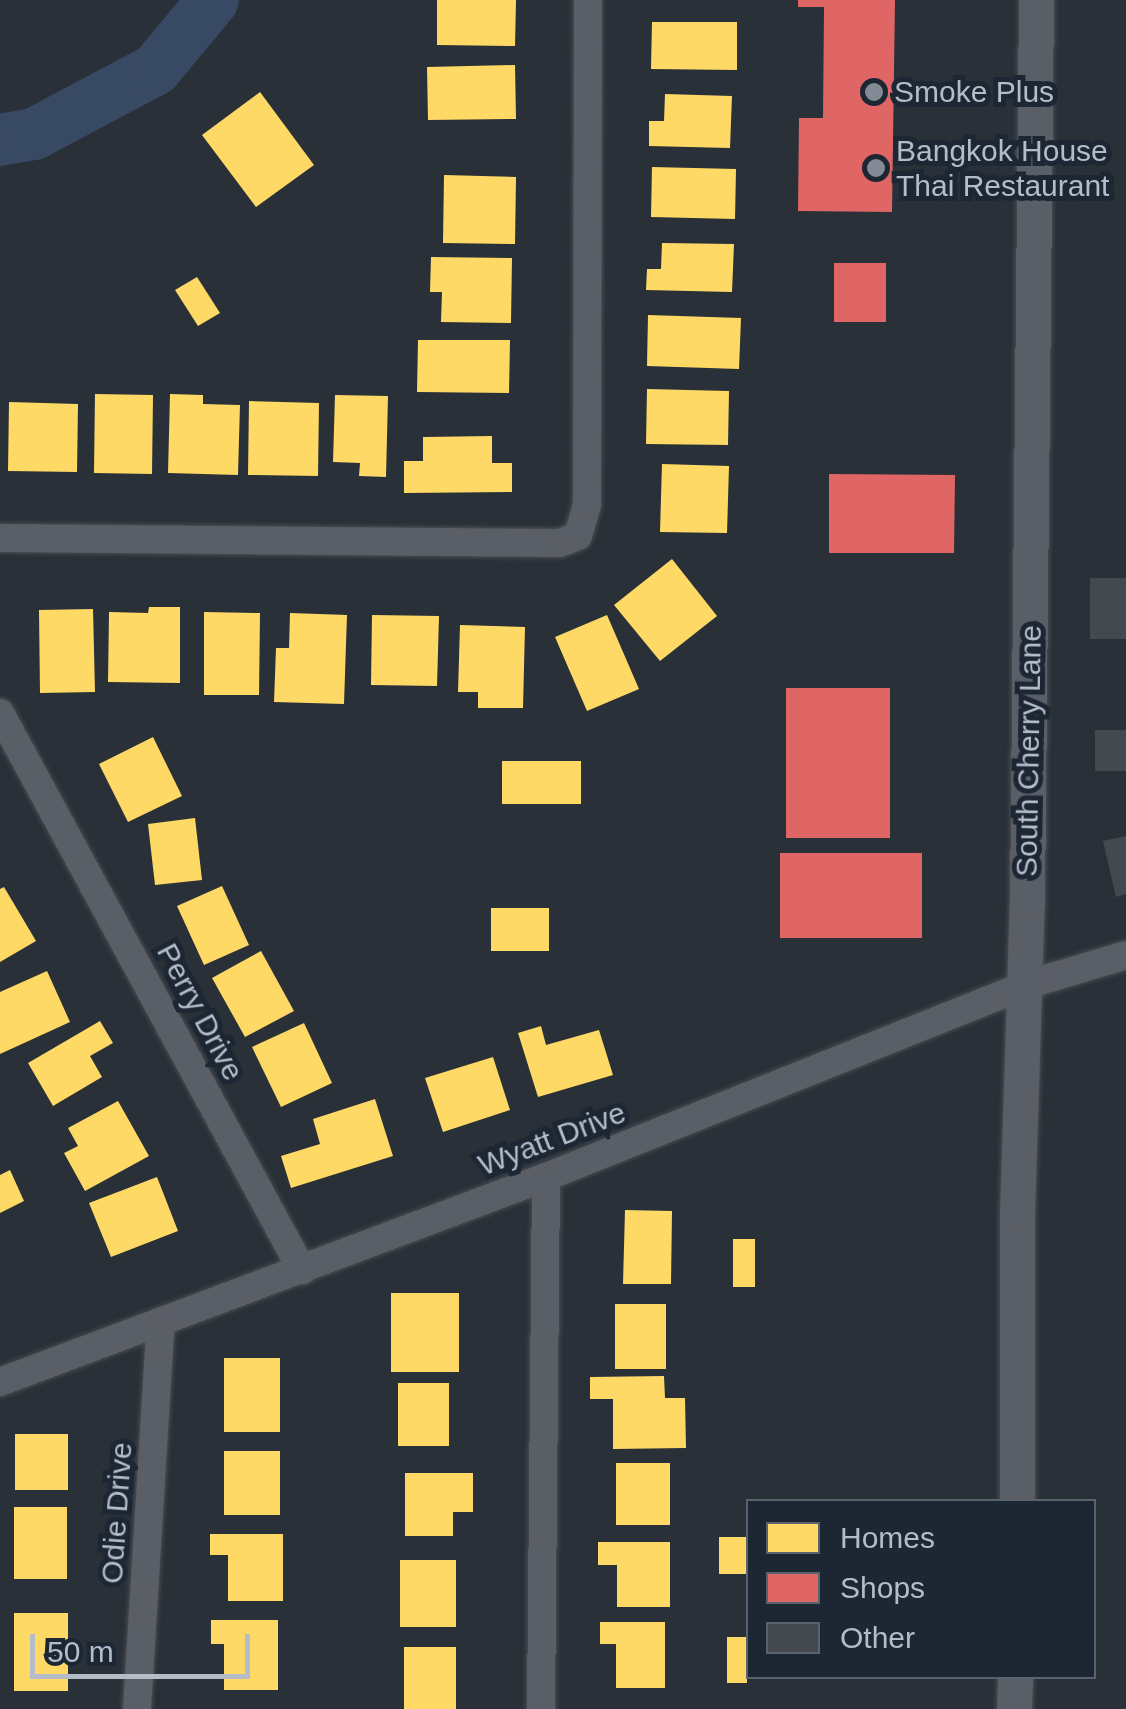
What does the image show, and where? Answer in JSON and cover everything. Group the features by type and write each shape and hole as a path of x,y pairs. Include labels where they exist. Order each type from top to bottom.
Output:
{"street":[{"path":"0,538 560,543 578,536 587,504 588,0"},
{"name":"South Cherry Lane","path":"1016,1499 1016,1214 1026,985 1036,0"},
{"name":"Perry Drive","path":"0,713 302,1270"},
{"name":"Wyatt Drive","path":"0,1382 546,1177 1026,985 1126,954"},
{"path":"540,1709 546,1177"},
{"name":"Odie Drive","path":"137,1709 162,1322"},
{"path":"1014,1709 1015,1679"}],"building: Homes":[{"path":"437,0 516,0 515,46 437,45"},
{"path":"652,22 737,22 737,70 651,69"},
{"path":"515,65 516,119 428,120 427,67"},
{"path":"260,92 314,165 256,207 202,135"},
{"path":"665,94 732,96 730,148 649,146 649,121 664,121"},
{"path":"652,167 736,169 735,219 651,217"},
{"path":"444,175 516,177 515,244 443,243"},
{"path":"662,243 734,244 732,292 646,290 647,269 661,269"},
{"path":"431,257 512,258 511,323 441,322 442,292 430,292"},
{"path":"197,277 220,313 198,326 175,290"},
{"path":"648,315 741,318 739,369 647,366"},
{"path":"418,340 510,340 509,393 417,392"},
{"path":"647,389 729,391 728,445 646,444"},
{"path":"95,394 153,395 152,474 94,473"},
{"path":"170,394 203,395 203,404 240,405 238,475 168,473"},
{"path":"335,395 388,396 386,477 359,476 360,463 333,462"},
{"path":"249,401 319,403 318,476 248,475"},
{"path":"9,402 78,404 77,472 8,471"},
{"path":"492,436 492,463 512,463 512,492 404,493 404,461 423,461 423,437"},
{"path":"662,464 729,466 727,533 660,532"},
{"path":"672,559 717,616 660,661 614,605"},
{"path":"149,607 180,607 180,683 108,682 109,612 148,613"},
{"path":"93,609 95,692 40,693 39,610"},
{"path":"204,612 260,613 259,695 204,695"},
{"path":"290,613 347,615 344,704 274,702 276,648 289,648"},
{"path":"372,615 439,616 437,686 371,685"},
{"path":"607,615 639,689 587,711 555,637"},
{"path":"460,625 525,627 523,708 478,708 478,692 458,692"},
{"path":"153,737 182,796 128,822 99,764"},
{"path":"502,761 581,761 581,804 502,804"},
{"path":"195,818 202,880 155,885 148,824"},
{"path":"222,886 249,945 204,965 177,906"},
{"path":"4,887 36,941 0,962 0,889"},
{"path":"491,908 549,908 549,951 491,951"},
{"path":"261,951 294,1011 245,1037 212,978"},
{"path":"47,971 70,1022 0,1054 0,992"},
{"path":"100,1021 113,1043 90,1056 102,1077 53,1106 28,1063"},
{"path":"304,1023 332,1083 281,1107 252,1047"},
{"path":"541,1026 546,1045 599,1030 613,1075 538,1097 518,1033"},
{"path":"493,1057 510,1110 443,1132 425,1078"},
{"path":"375,1099 393,1156 291,1188 281,1156 320,1144 313,1119"},
{"path":"118,1101 149,1156 85,1191 64,1153 78,1146 68,1128"},
{"path":"10,1170 24,1201 0,1213 0,1175"},
{"path":"157,1177 178,1231 111,1257 89,1203"},
{"path":"625,1210 672,1211 671,1284 623,1284"},
{"path":"733,1239 755,1239 755,1287 733,1287"},
{"path":"391,1293 459,1293 459,1372 391,1372"},
{"path":"615,1304 666,1304 666,1369 615,1369"},
{"path":"224,1358 280,1358 280,1432 224,1432"},
{"path":"664,1376 665,1398 685,1398 686,1448 613,1449 613,1399 590,1399 590,1377"},
{"path":"398,1383 449,1383 449,1446 398,1446"},
{"path":"15,1434 68,1434 68,1490 15,1490"},
{"path":"224,1451 280,1451 280,1515 224,1515"},
{"path":"616,1463 670,1463 670,1525 616,1525"},
{"path":"405,1473 473,1473 473,1512 453,1512 453,1536 405,1536"},
{"path":"14,1507 67,1507 67,1579 14,1579"},
{"path":"210,1534 283,1534 283,1601 228,1601 228,1555 210,1555"},
{"path":"719,1537 746,1537 746,1574 719,1574"},
{"path":"598,1542 670,1542 670,1607 617,1607 617,1565 598,1565"},
{"path":"400,1560 456,1560 456,1627 400,1627"},
{"path":"14,1613 68,1613 68,1691 14,1691"},
{"path":"211,1620 278,1620 278,1690 224,1690 224,1644 211,1644"},
{"path":"600,1622 665,1622 665,1688 616,1688 616,1644 600,1644"},
{"path":"727,1637 746,1637 747,1683 727,1683"},
{"path":"404,1647 456,1647 456,1709 404,1709"}],"building: Shops":[{"path":"798,0 895,0 892,212 798,211 799,118 823,118 824,7 798,7"},
{"path":"834,263 886,263 886,322 834,322"},
{"path":"829,474 955,475 954,553 829,553"},
{"path":"786,688 890,688 890,838 786,838"},
{"path":"780,853 922,853 922,938 780,938"}],"building: Other":[{"path":"1090,578 1126,578 1126,639 1090,639"},
{"path":"1095,730 1126,730 1126,771 1095,771"},
{"path":"1126,836 1126,894 1116,897 1103,841"}],"waterway":[{"path":"0,140 34,134 156,69 213,0"}],"place":[{"name":"Smoke Plus","path":"874,92"},
{"name":"Bangkok House Thai Restaurant","path":"876,168"}]}
